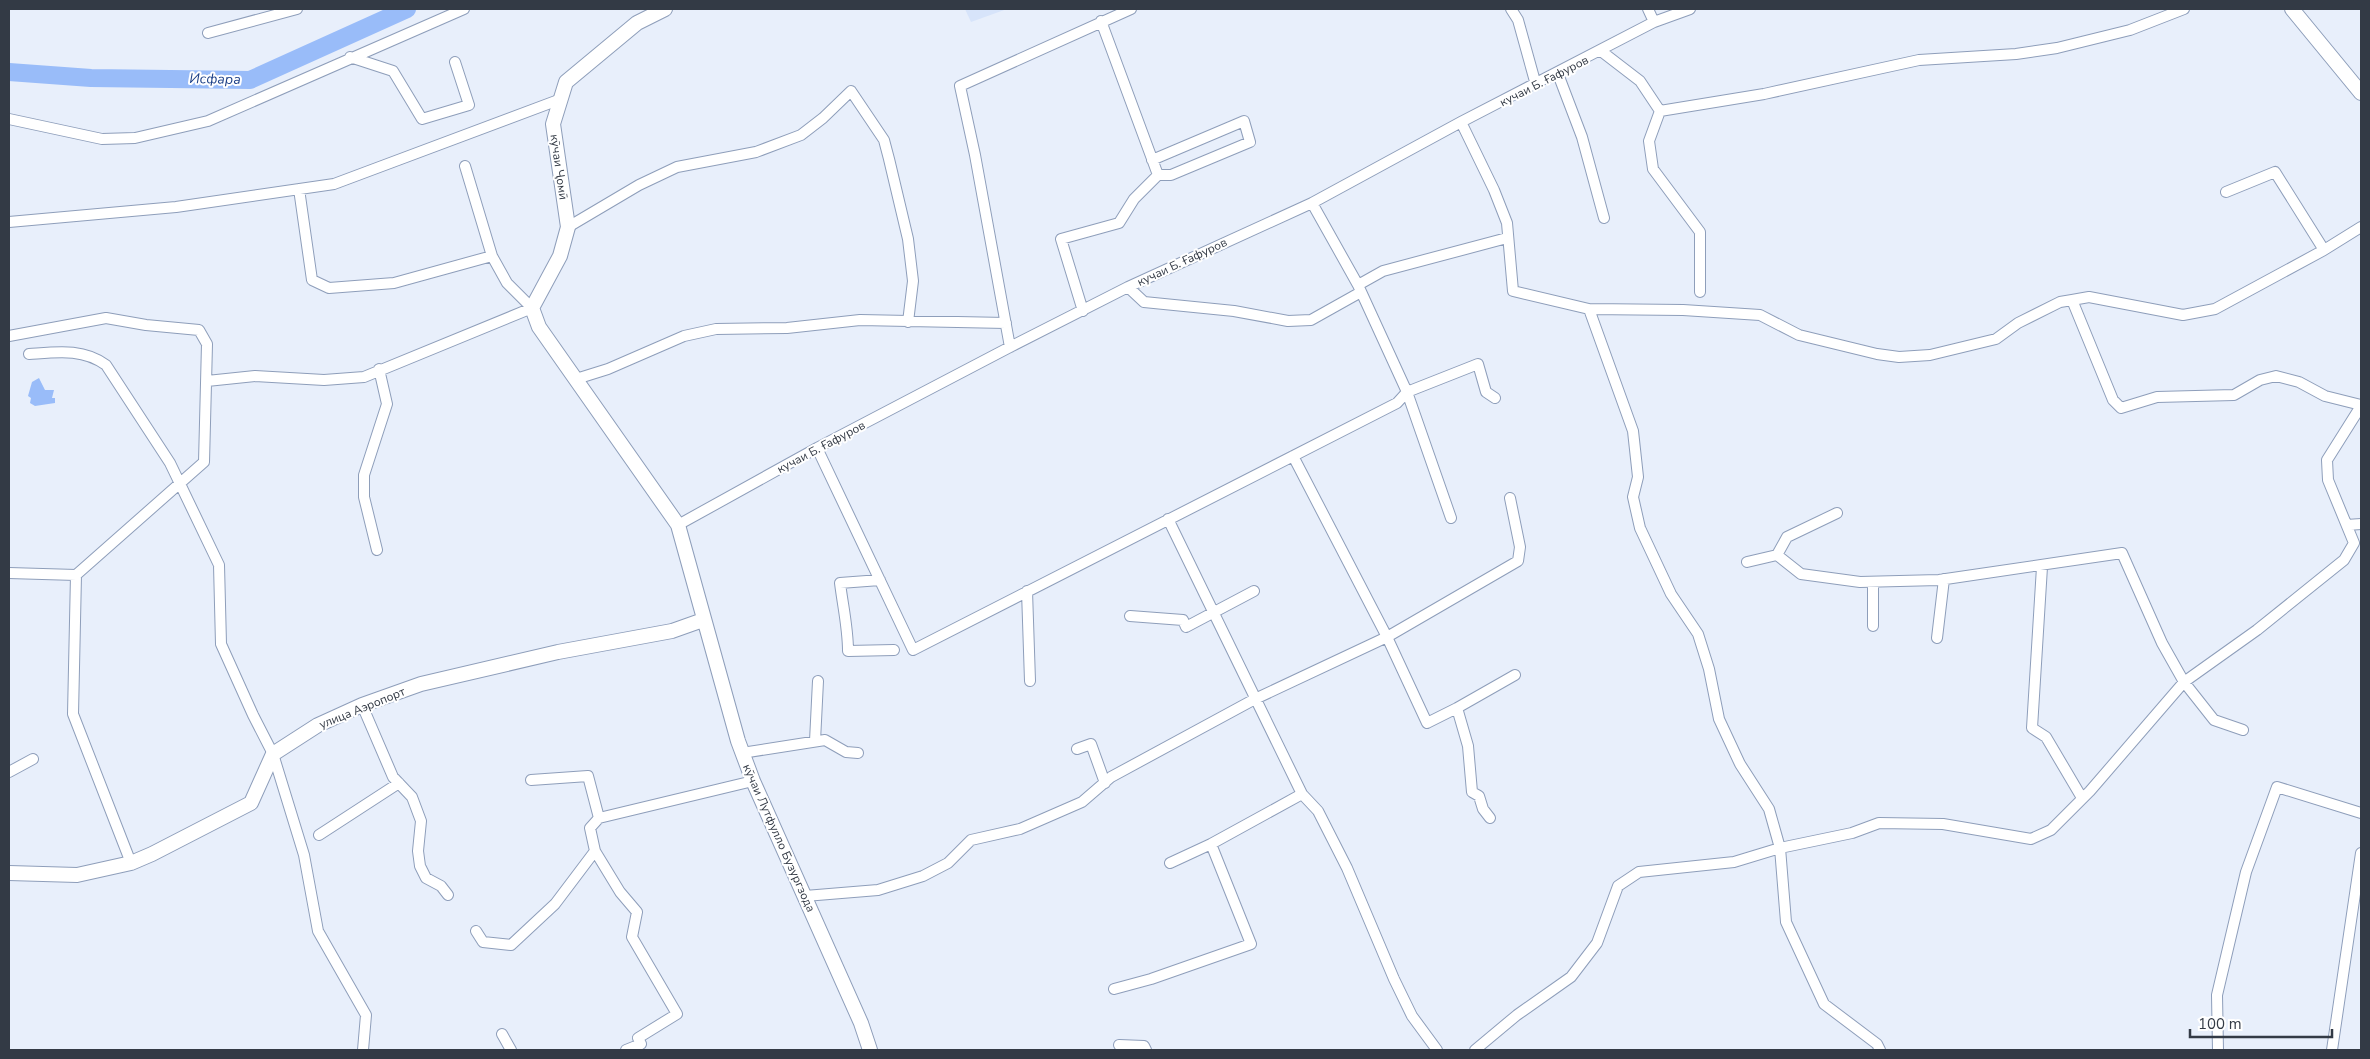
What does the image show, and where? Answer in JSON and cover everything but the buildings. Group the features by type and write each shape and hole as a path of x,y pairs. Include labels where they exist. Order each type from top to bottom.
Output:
{"main road":[{"name":"кӯчаи Ҷомӣ","path":"532,308 560,256 568,227 553,124 566,82 637,23 665,9"},
{"path":"2292,9 2361,93"},
{"path":"532,308 539,327 678,525"},
{"name":"кӯчаи Лутфулло Бузургзода","path":"678,525 703,620 742,753 861,1023 870,1050"},
{"name":"улица Аэропорт","path":"273,754 318,725 362,705 421,684 558,652 672,631 703,620"},
{"path":"9,873 77,875 131,864 251,803 273,754"}],"street":[{"path":"208,33 297,9"},
{"path":"9,119 102,140 135,138 208,122 350,57 464,9"},
{"path":"1010,347 975,155 960,86 1131,9"},
{"path":"1511,9 1518,20 1536,85"},
{"path":"1648,9 1654,22"},
{"name":"кучаи Б. Ғафуров","path":"678,525 818,448 1010,347 1128,287 1312,203 1461,122 1558,74 1654,22 1690,9"},
{"path":"1660,111 1764,94 1919,60 2016,54 2057,48 2130,30 2184,9"},
{"path":"1101,21 1158,175"},
{"path":"1601,51 1640,80 1660,111"},
{"path":"350,57 393,71 422,120 469,105 455,62"},
{"path":"1558,74 1582,137 1604,218"},
{"path":"568,227 639,185 677,168 756,152 801,135 823,118 851,91 884,140 889,159 908,239 913,281 908,322"},
{"path":"9,222 176,207 334,184 561,99"},
{"path":"1660,111 1649,140 1653,169 1700,232 1700,292"},
{"path":"1083,311 1062,239 1118,223 1134,199 1158,175 1171,175 1250,142 1244,121 1152,160"},
{"path":"1461,122 1494,190 1507,223 1513,291 1589,308 1683,310 1760,315 1799,335 1878,354 1899,357 1930,355 1996,340 2026,319 2060,302 2089,297 2182,315 2215,309 2324,250 2361,226"},
{"path":"207,381 255,376 324,380 364,376 532,308 507,283 492,256 466,166"},
{"path":"2226,192 2275,172 2324,250"},
{"path":"300,189 312,280 329,288 394,283 492,256"},
{"path":"1312,203 1359,288 1407,392 1451,518"},
{"path":"1128,287 1144,302 1234,311 1288,321 1311,320 1383,271 1507,238"},
{"path":"1475,1050 1517,1015 1570,977 1597,943 1618,886 1639,872 1734,862 1780,848 1852,833 1879,823 1944,824 2032,839 2051,830 2082,798 2184,682 2257,630 2344,560 2354,543 2328,480 2327,460 2361,405 2325,396 2299,382 2276,376 2260,380 2234,395 2157,397 2120,408 2113,400 2072,300"},
{"path":"1589,308 1633,431 1638,477 1633,497 1640,528 1671,594 1698,634 1709,669 1719,719 1740,764 1770,808 1780,848 1786,922 1824,1004 1877,1044 1880,1050"},
{"path":"9,336 106,318 146,325 199,330 207,344 204,462 76,575 9,573"},
{"path":"576,379 608,369 684,336 716,329 787,328 860,320 1006,323"},
{"path":"30,354 68,351 96,357 106,365 170,463 219,565 221,644 273,754 304,855 318,931 366,1015 363,1050"},
{"path":"818,448 913,650 1397,404 1407,392 1478,364 1486,392 1495,398"},
{"path":"377,550 364,497 364,475 387,404 379,369"},
{"path":"1293,456 1387,637 1427,723 1515,675"},
{"path":"805,896 878,890 922,876 948,863 972,840 1020,830 1082,802 1105,783 1256,700 1387,637 1518,561 1520,547 1510,498"},
{"path":"1747,562 1777,555 1787,537 1837,513"},
{"path":"1168,519 1302,794 1318,811 1347,868 1394,979 1412,1016 1437,1050"},
{"path":"2347,525 2361,524"},
{"path":"1777,555 1801,574 1873,582 1944,579 2122,553 2162,643 2184,682 2214,720 2243,730"},
{"path":"2042,566 2032,728 2046,737 2082,798"},
{"path":"76,575 73,714 131,864"},
{"path":"1937,638 1944,579"},
{"path":"880,580 840,583 844,616 848,625 848,651 894,650"},
{"path":"1873,582 1873,626"},
{"path":"1027,591 1030,681"},
{"path":"1130,616 1182,620 1186,627 1254,591"},
{"path":"815,741 818,681"},
{"path":"362,705 393,777 412,797 421,821 418,852 420,866 426,878 441,886 448,895"},
{"path":"1456,708 1468,746 1472,792 1479,796 1483,809 1490,818"},
{"path":"742,753 825,740 846,752 858,753"},
{"path":"1077,748 1091,744 1105,783"},
{"path":"9,772 33,759"},
{"path":"531,780 588,776 599,818"},
{"path":"626,1050 641,1044 638,1038 677,1014 632,937 637,912 620,892 595,851 590,828 599,818 753,781"},
{"path":"319,835 399,783"},
{"path":"2218,1050 2217,994 2246,872 2278,787 2361,813"},
{"path":"1170,863 1211,844 1302,794"},
{"path":"1114,990 1251,944 1211,844"},
{"path":"476,930 483,942 512,944 555,904 595,851"},
{"path":"2332,1050 2361,853"},
{"path":"502,1034 511,1050"},
{"path":"1119,1045 1144,1046 1146,1050"}],"shaded area":[{"path":"965,9 1007,9 971,22"}],"water":[{"path":"39,378 45,390 54,390 52,398 55,398 55,403 35,406 30,403 31,398 28,396 32,382"}],"waterway":[{"name":"Исфара","path":"9,72 91,78 250,80 407,9"}]}
